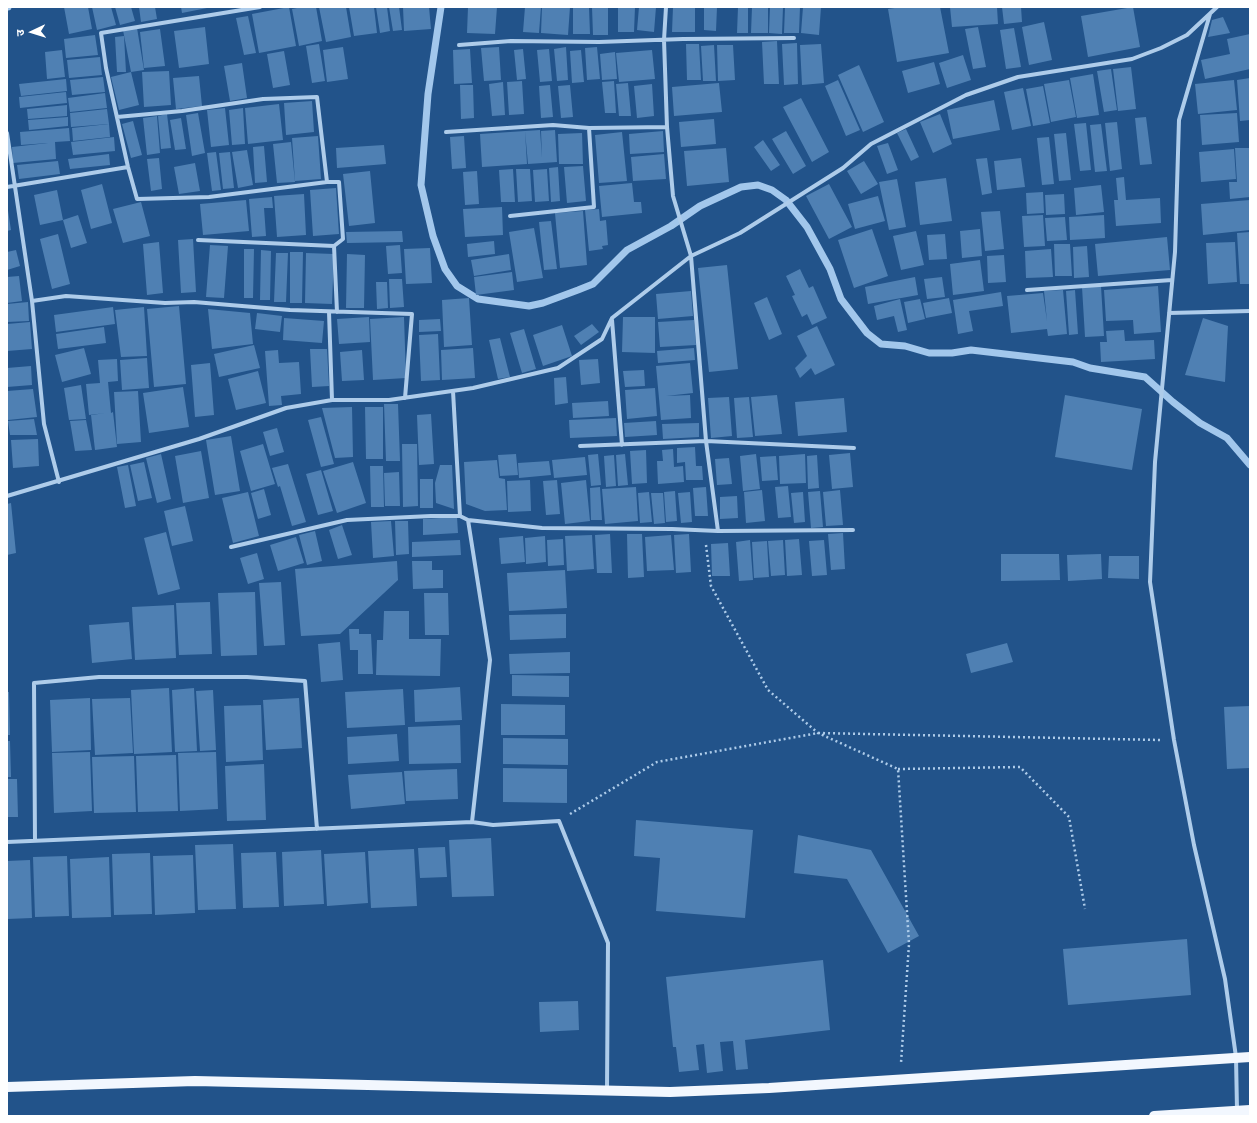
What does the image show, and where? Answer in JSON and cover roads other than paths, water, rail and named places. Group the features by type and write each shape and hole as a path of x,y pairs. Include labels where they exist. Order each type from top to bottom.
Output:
{"main road":[{"path":"7,1087 195,1081 670,1092 1250,1057"},
{"path":"1154,1116 1250,1110"}],"street":[{"path":"198,240 334,246 343,239 339,182 327,182 210,197 137,199 128,167 106,68 101,32 260,7"},
{"path":"666,7 664,40 667,127 673,196 691,256 706,441 718,531"},
{"path":"7,496 59,482 199,439 286,408 332,400 389,400 453,391 473,388 558,368 602,339 612,318 691,256 740,233 842,168 871,144 966,95 1018,77 1132,59 1161,48 1187,35 1217,7"},
{"path":"1210,14 1179,120 1172,280 1155,462 1150,582 1174,740 1194,845 1225,979 1236,1057 1237,1111"},
{"path":"459,45 511,41 599,42 794,38"},
{"path":"117,117 182,111 263,100 317,97 327,182"},
{"path":"446,132 554,125 589,128 667,127"},
{"path":"510,216 594,207 589,128"},
{"path":"7,133 32,301 44,424 59,482"},
{"path":"7,187 128,167"},
{"path":"334,246 337,312"},
{"path":"1027,290 1172,280"},
{"path":"32,301 66,296 165,303 199,302 329,312 412,314 405,398"},
{"path":"1169,313 1250,310"},
{"path":"329,312 332,400"},
{"path":"612,318 622,445"},
{"path":"453,391 460,516"},
{"path":"580,446 706,441 854,448"},
{"path":"230,547 347,520 460,516 468,520 542,528 718,531 852,530"},
{"path":"468,520 490,660 472,822"},
{"path":"34,841 34,683 99,677 247,676 305,681 318,829"},
{"path":"7,842 472,822 493,826 559,821 608,942 607,1091"}],"waterway":[{"path":"441,7 428,94 421,185 433,236 445,269 457,286 478,299 529,306 543,303 593,284 627,250 671,226 700,206 741,187 758,185 772,190 786,200 807,227 830,269 841,299 867,333 881,344 905,346 929,353 952,353 971,350 1073,362 1090,368 1145,377 1173,402 1200,423 1227,438 1250,465"}]}
